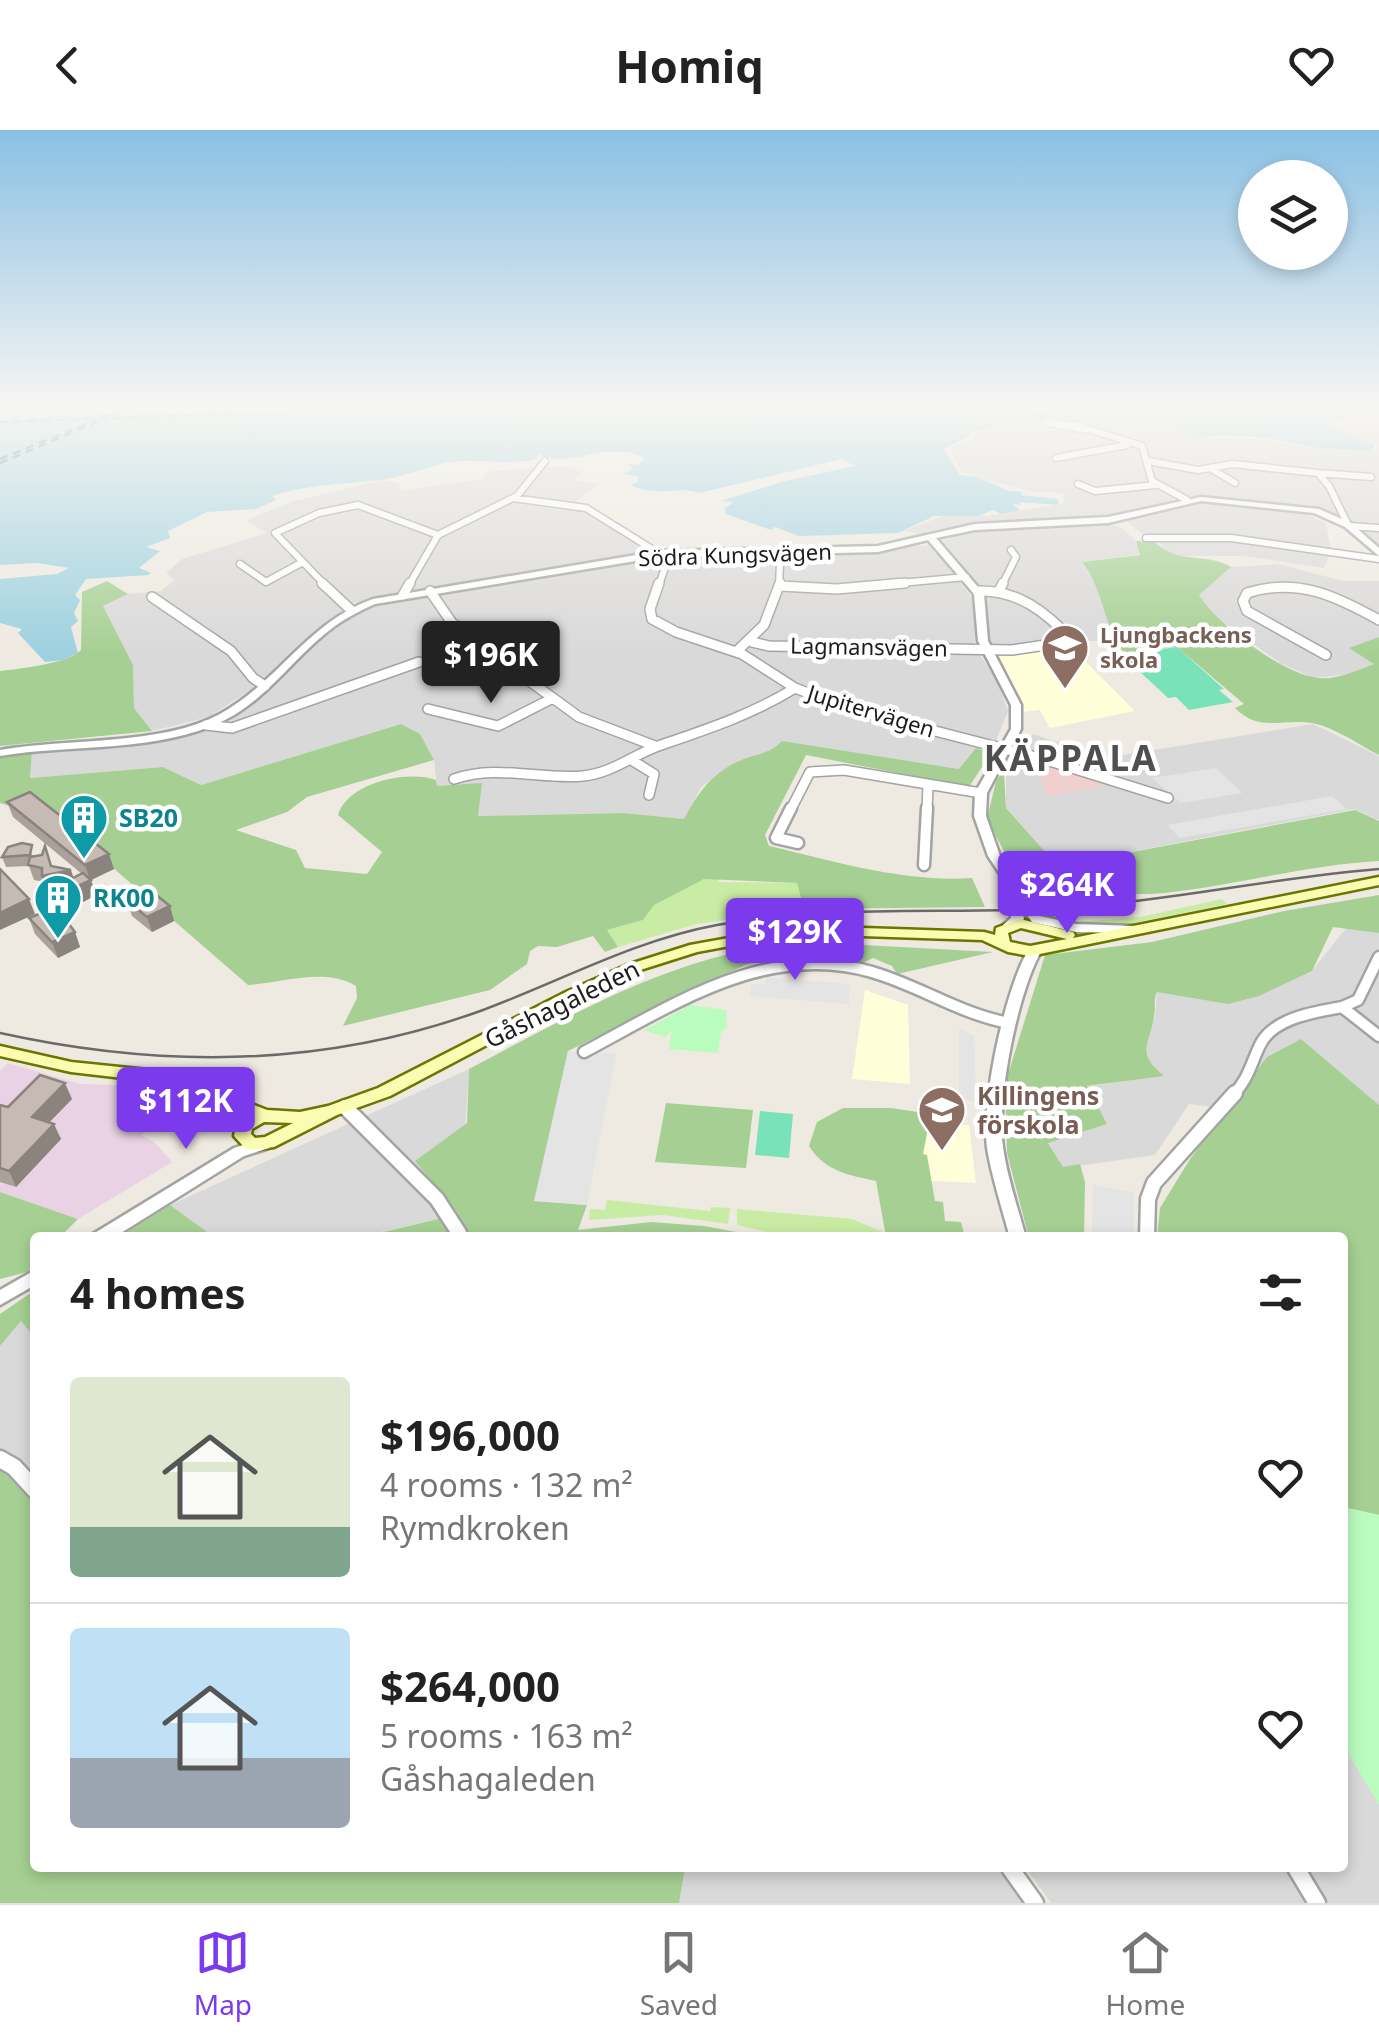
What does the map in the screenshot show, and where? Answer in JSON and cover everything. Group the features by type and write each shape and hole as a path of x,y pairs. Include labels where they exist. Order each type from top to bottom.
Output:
{"main road":[{"name":"Gåshagaleden","path":"272,1140 417,1077 571,995 675,954 794,932 1097,936 1379,881"},
{"name":"Gåshagaleden","path":"1007,936 1038,935"},
{"path":"0,1051 71,1068 168,1078 211,1094 269,1116 282,1124 272,1140 248,1143 234,1113 211,1094"},
{"name":"Gåshagaleden","path":"269,1116 300,1118 338,1109"},
{"path":"242,1130 252,1120 269,1116"}],"street":[{"path":"403,596 438,536 513,498 522,488"},
{"path":"1087,488 1095,491 1128,488"},
{"path":"1161,488 1186,500"},
{"path":"1330,488 1349,525 1379,528"},
{"path":"513,498 586,508 665,553"},
{"name":"Södra Kungsvägen","path":"0,753 176,732 206,724 239,707 316,636 351,610 430,591 665,553 844,552 906,546 974,527 1111,520 1186,500 1316,511 1349,525 1379,556"},
{"path":"351,610 274,535 327,511 366,506 401,524 438,536"},
{"path":"931,538 977,591 981,635 1018,712 1016,730 981,793 984,834 1038,935 1009,1023 992,1116 995,1148 1016,1232"},
{"path":"1146,538 1232,538 1379,556"},
{"path":"977,591 1000,589 1017,554 1011,550"},
{"name":"Jupitervägen","path":"665,553 651,599 652,619 676,632 736,652 794,688 850,710 1006,748 1168,798"},
{"path":"240,564 266,582 301,563"},
{"path":"736,652 752,642 776,608 780,564"},
{"path":"780,586 836,589 966,577"},
{"path":"1326,654 1248,611 1243,602 1247,592 1269,585 1307,587 1327,592 1379,620"},
{"name":"Lagmansvägen","path":"752,642 988,650 1073,642 1037,608 1000,589"},
{"path":"430,591 452,623 476,638"},
{"path":"152,598 232,650 252,678 264,686"},
{"path":"206,724 217,729 232,728 420,662"},
{"path":"513,668 601,728 655,746"},
{"path":"454,779 521,772 580,777 633,761 655,746 766,708 794,688"},
{"path":"428,709 498,726 554,698"},
{"path":"633,761 654,774 649,795"},
{"path":"798,844 776,838 810,772 844,770 981,793"},
{"path":"924,865 928,785"},
{"path":"1012,886 1018,919 1007,936 1020,985"},
{"path":"1038,935 1076,928 1141,928"},
{"path":"1147,1232 1148,1199 1161,1172 1250,1076 1260,1044 1270,1032 1302,1014 1358,1000 1379,957"},
{"path":"584,1052 726,979 787,963 822,962 859,968 970,1016 1009,1023"},
{"path":"1342,1006 1379,1036"},
{"path":"338,1109 437,1199 458,1232"},
{"path":"159,1200 242,1130"},
{"name":"Gåshagaleden","path":"108,1232 240,1152 272,1140"},
{"path":"0,1298 30,1280"},
{"path":"0,1459 30,1485"},
{"path":"1013,1872 1035,1903"},
{"path":"1298,1872 1316,1903"}],"shaded area":[{"path":"350,488 595,488 572,504 590,511 650,553 351,603 252,689 209,717 152,731 134,708 133,665 103,606 128,594 161,591 175,580 166,573 182,559 267,533 246,520 294,501"},
{"path":"1018,488 1379,488 1379,548 1354,524 1325,512 1294,504 1192,496 1100,520 959,525 920,534 903,531 943,516 986,516 1063,504 1064,493"},
{"path":"1193,502 1302,511 1326,524 1331,551 1324,568 1245,556 1169,556 1154,536 1142,534 1125,520"},
{"path":"1111,524 1136,541 1140,554 1082,562 1102,596 1114,640 988,646 981,586 943,541 969,531"},
{"path":"931,545 976,603 974,645 997,681 1008,711 991,753 976,748 960,769 782,742 768,755 740,760 701,787 684,819 624,813 477,816 437,786 434,760 420,735 401,724 201,785 163,767 30,778 32,752 224,727 330,626 370,607 656,556 793,556"},
{"path":"1278,564 1343,581 1379,581 1379,637 1350,648 1375,663 1350,674 1314,678 1280,663 1213,615 1199,595 1231,567"},
{"name":"Ljungbackens skola","path":"1072,648 1135,711 1050,728 1040,710 1022,712 1022,700 995,653"},
{"path":"1313,724 1379,756 1379,820 1354,809 1058,866 1006,808 1006,773 1033,734 1104,758"},
{"path":"1032,761 1112,784 1049,797"},
{"path":"1216,768 1242,793 1181,803 1152,778"},
{"path":"1332,796 1347,809 1180,838 1167,825"},
{"path":"1353,919 1379,928 1379,1105 1301,1039 1228,1109 1189,1104 1155,1155 1063,1168 1048,1142 1107,1124 1087,1087 1162,1075 1150,1065 1145,1038 1155,1017 1157,992 1312,971"},
{"path":"766,977 850,984 849,1004 750,996 751,984 765,984"},
{"path":"865,990 908,1005 910,1084 852,1079"},
{"path":"959,1029 974,1036 976,1103 959,1096"},
{"path":"568,1051 616,1054 587,1205 534,1201"},
{"path":"8,1063 80,1084 151,1086 187,1097 141,1135 155,1143 172,1162 78,1219 0,1192 0,1071"},
{"path":"469,1069 460,1214 380,1232 206,1232 170,1205"},
{"name":"Killingens förskola","path":"906,1124 969,1125 976,1183 916,1180"},
{"path":"1093,1185 1134,1192 1134,1232 1092,1232"},
{"path":"21,1321 30,1332 30,1475 0,1453 0,1346"},
{"path":"1348,1753 1379,1804 1379,1903 1328,1903 1310,1872 1348,1872"},
{"path":"684,1872 1003,1872 1027,1903 679,1903"},
{"path":"1029,1872 1288,1872 1305,1903 1051,1903"}],"green space":[{"path":"1136,541 1155,542 1173,554 1231,567 1199,595 1219,619 1250,644 1299,673 1328,678 1374,664 1349,648 1379,637 1379,755 1320,725 1262,722 1244,716 1235,708 1244,704 1177,647 1124,653 1082,562 1140,555"},
{"path":"107,581 128,594 103,606 133,665 134,708 152,731 0,746 0,671 56,662 81,650 82,592"},
{"path":"1177,647 1233,702 1189,710 1176,697 1168,698 1122,655"},
{"path":"401,724 420,734 434,760 307,797 287,812 236,830 296,850 305,868 367,874 382,852 338,815 354,794 380,781 424,777 436,780 437,786 482,783 478,816 624,813 684,819 713,778 782,741 959,769 976,748 991,753 969,787 806,755 765,835 769,846 870,869 921,877 972,878 985,907 804,909 797,883 704,879 654,905 643,920 607,930 618,947 605,952 593,936 557,947 538,946 530,951 527,964 490,990 343,1026 357,998 356,986 344,980 317,977 248,985 36,801 13,807 0,803 0,756 32,752 30,778 163,767 201,785"},
{"path":"1012,759 1024,762 1004,773 1006,808 1058,866 1355,810 1379,821 1379,861 1165,893 1066,889 1068,899 1051,900 1009,861 987,819 996,781"},
{"path":"717,878 719,882 797,883 804,909 697,924 618,947 607,930 643,920 654,905 677,891 704,879"},
{"path":"1379,895 1379,933 1333,927 1312,971 1259,996 1228,1004 1157,992 1147,1055 1164,1076 1087,1086 1107,1124 1048,1143 1063,1167 1080,1164 1085,1182 1084,1232 1027,1232 1007,1153 1005,1084 1045,955 1152,942 1284,911"},
{"path":"1222,899 1227,904 1117,926 1063,923 1141,917"},
{"path":"808,942 993,952 897,974 892,966 873,958 861,964 817,957 769,959 745,965 568,1051 535,1201 587,1205 578,1230 651,1222 736,1232 383,1232 459,1214 415,1161 467,1123 469,1069 639,984 746,950"},
{"path":"690,1005 726,1010 727,1028 721,1032 718,1053 669,1049 672,1030 665,1037 644,1030"},
{"path":"1301,1039 1379,1105 1379,1515 1348,1508 1348,1232 1158,1232 1160,1208 1190,1159 1267,1057"},
{"path":"666,1103 753,1110 746,1168 655,1162"},
{"path":"843,1108 891,1108 931,1114 923,1154 927,1155 935,1201 943,1202 945,1221 961,1222 964,1232 885,1232 876,1181 830,1167 809,1146 817,1122"},
{"path":"760,1111 793,1114 789,1158 755,1155"},
{"path":"0,1192 78,1219 65,1232 30,1232 30,1269 0,1279"},
{"path":"607,1200 710,1211 711,1207 730,1208 728,1224 663,1215 589,1220 590,1209 605,1210"},
{"path":"170,1205 207,1232 127,1232"},
{"path":"737,1209 852,1219 883,1232 767,1232 737,1225"},
{"path":"30,1293 30,1332 21,1321 0,1346 0,1314"},
{"path":"0,1465 30,1477 30,1872 684,1872 679,1903 0,1903"},
{"path":"1348,1508 1379,1515 1379,1804 1348,1753"}],"water":[{"path":"0,488 309,488 272,496 276,500 256,509 207,512 168,531 170,538 146,547 160,551 139,568 151,573 148,575 86,579 75,595 80,600 74,613 78,621 71,627 78,653 63,660 45,662 18,633 22,629 0,623 0,579 57,574 69,568 37,563 0,565"},
{"path":"638,488 721,488 699,493"},
{"path":"763,488 1002,488 1023,492 1020,495 1058,499 1058,505 1019,502 1021,505 1012,504 1020,510 1001,514 993,510 979,516 934,516 898,533 799,536 726,514 725,508 734,502 721,501"}],"building":[{"path":"30,792 109,854 85,865 7,802"},
{"path":"32,845 30,855 2,857 8,847"},
{"path":"45,846 51,866 71,870 42,876 42,868 28,865 30,857 42,855"},
{"path":"0,869 29,899 0,913"},
{"path":"83,873 91,880 78,886 69,880"},
{"path":"150,890 170,906 147,917 127,901"},
{"path":"56,907 75,932 52,942 29,918"},
{"path":"40,1075 65,1083 32,1117 54,1124 9,1171 0,1168 0,1105 8,1107"}],"tram line":[{"path":"0,1033 61,1045 183,1057 304,1052 424,1029 483,1010 627,951 717,925 807,914 1079,907 1379,869"}],"place":[{"name":"Ljungbackens skola","path":"1065,690"},
{"name":"SB20","path":"84,860"},
{"name":"RK00","path":"58,940"},
{"name":"Killingens förskola","path":"942,1152"}],"district":[{"name":"KÄPPALA","path":"1071,759"}]}
